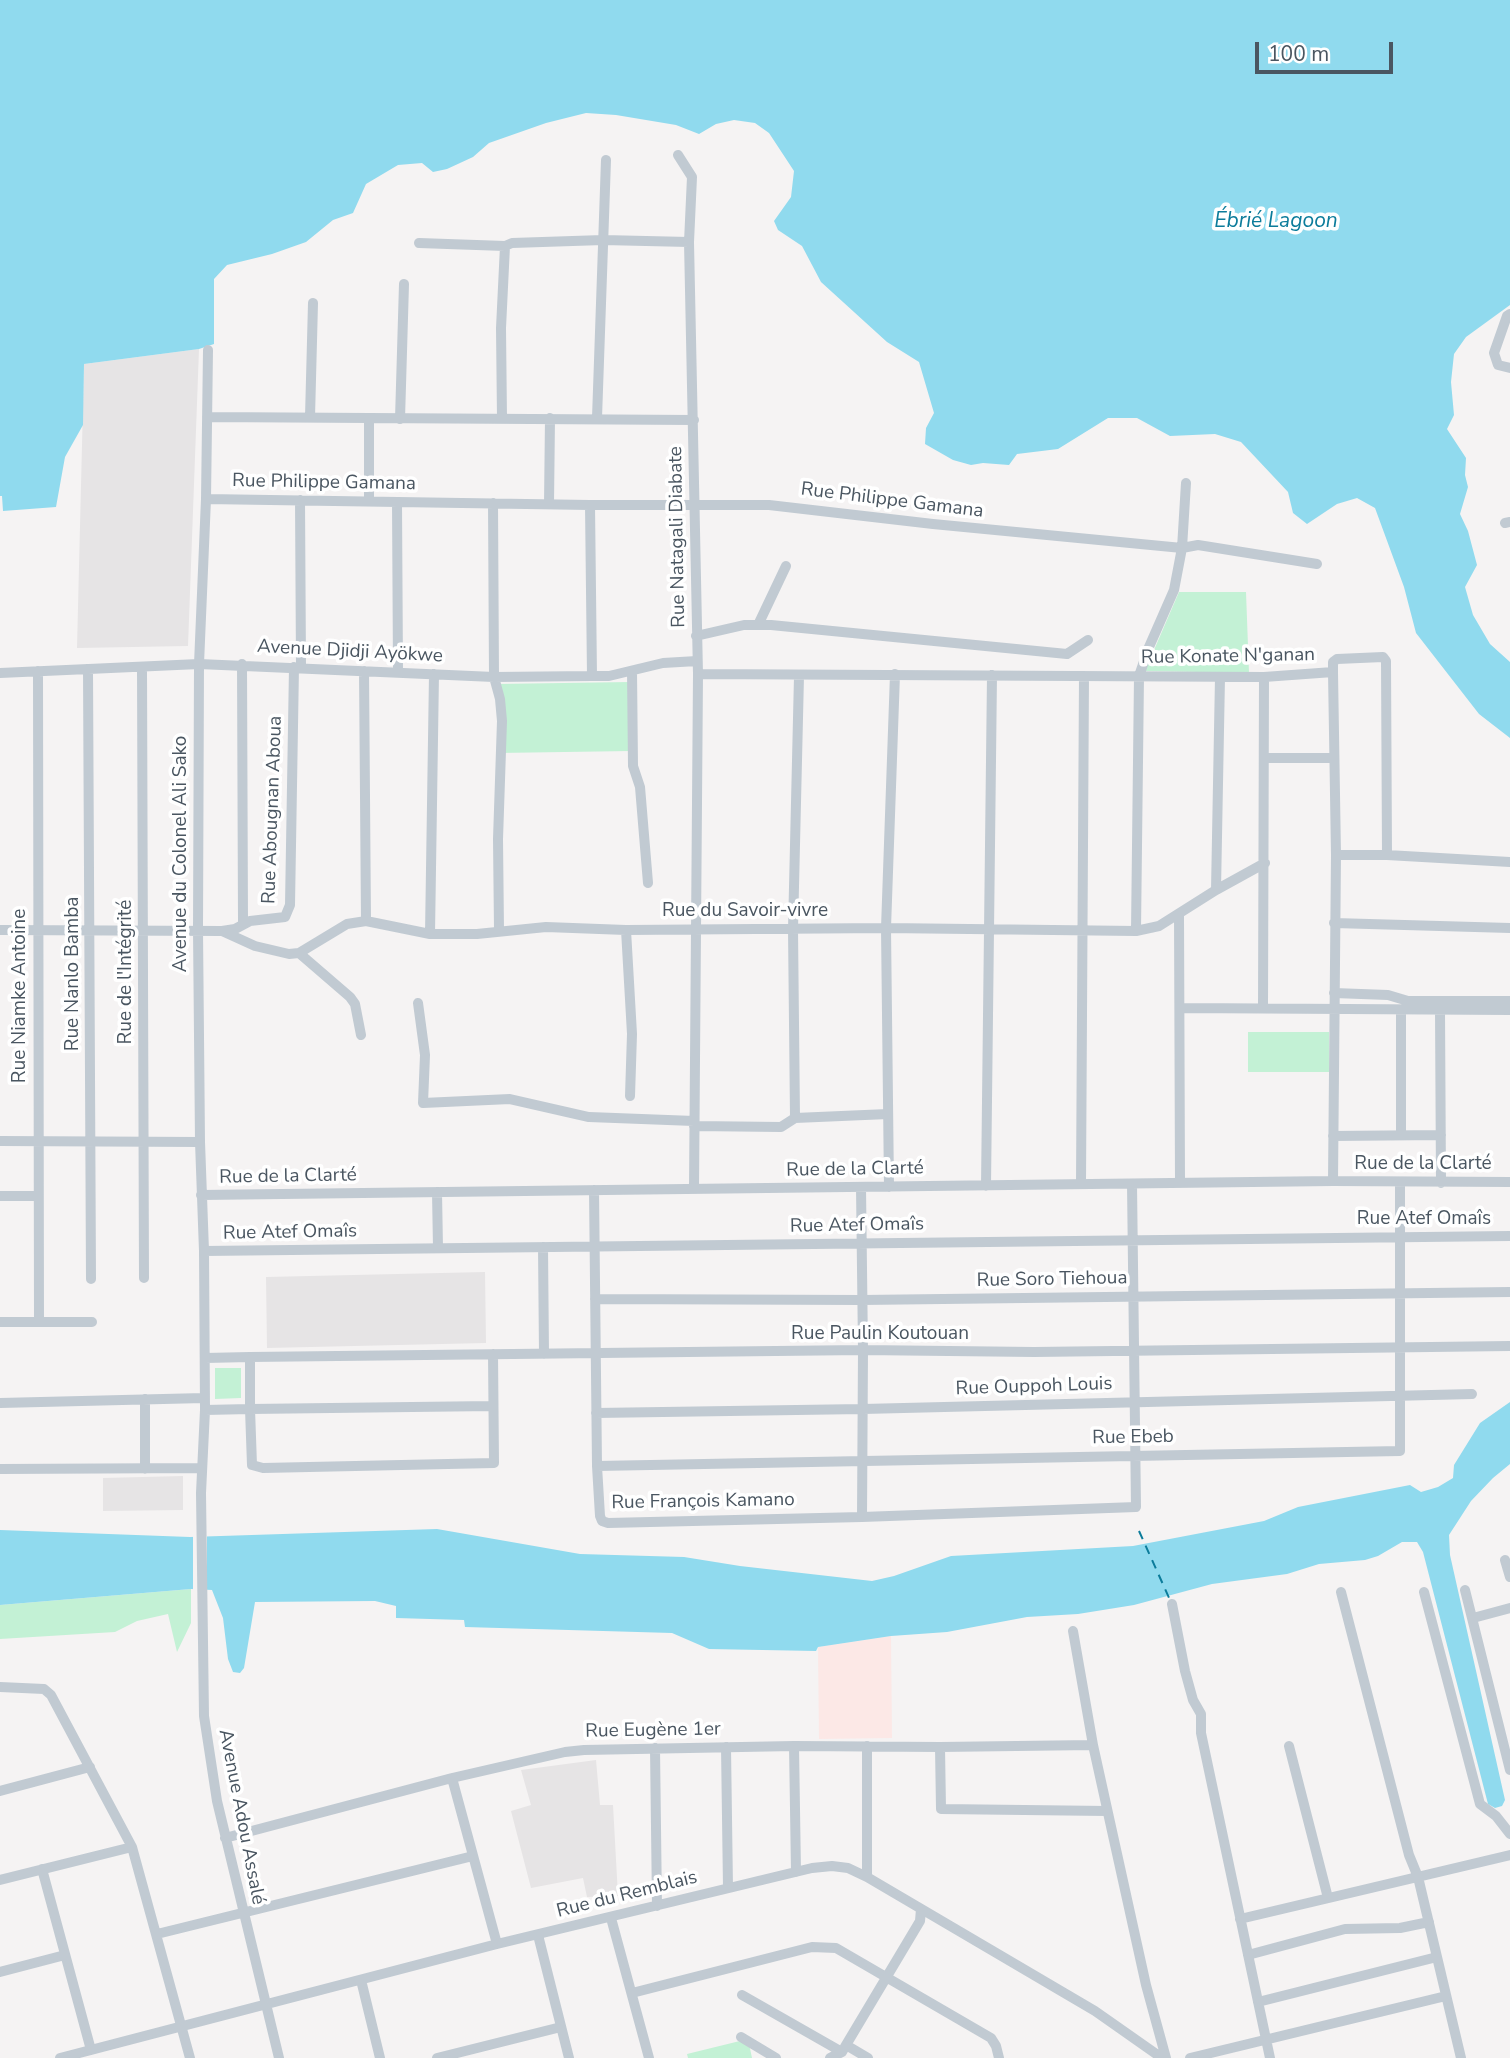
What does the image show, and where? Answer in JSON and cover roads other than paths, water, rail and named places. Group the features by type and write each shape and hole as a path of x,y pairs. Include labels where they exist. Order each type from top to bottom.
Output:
{"street":[{"name":"Rue Natagali Diabate","path":"678,155 692,177 689,242 698,674 694,1189"},
{"path":"597,418 606,160"},
{"path":"419,243 505,246 512,243 603,240 689,242"},
{"path":"502,419 501,328 505,246"},
{"path":"400,419 404,284"},
{"path":"310,418 313,303"},
{"path":"1510,314 1494,353 1498,365 1510,368"},
{"name":"Avenue du Colonel Ali Sako","path":"204,1398 198,930 199,664 206,499 208,350"},
{"path":"207,417 694,420"},
{"path":"550,418 550,504"},
{"path":"369,419 369,501"},
{"path":"1136,931 1139,677 1174,590 1182,548 1186,483"},
{"name":"Rue Philippe Gamana","path":"206,499 799,507 933,524 1182,548 1198,545 1317,564"},
{"path":"298,667 300,500"},
{"path":"397,502 398,672"},
{"path":"493,503 494,677 502,721 498,839 499,930"},
{"path":"590,505 592,676"},
{"path":"758,625 786,566"},
{"path":"696,636 723,629 758,625 1067,654 1088,640"},
{"path":"1333,672 1333,662 1337,659 1383,657 1387,661 1387,855"},
{"name":"Avenue Djidji Ayökwe","path":"0,673 242,664 494,677 592,676 632,671 663,663 697,662"},
{"path":"242,664 243,922"},
{"name":"Rue de l'Intégrité","path":"142,667 144,1278"},
{"name":"Rue Abougnan Aboua","path":"0,930 222,931 234,929 243,922 285,917 288,912 298,667"},
{"name":"Rue Nanlo Bamba","path":"88,669 91,1279"},
{"name":"Rue Niamke Antoine","path":"38,671 39,1322"},
{"path":"222,931 274,952 299,953 347,924 366,921 364,671"},
{"path":"632,671 633,766 640,787 648,883"},
{"name":"Rue Konate N'ganan","path":"698,674 1264,677 1333,672 1336,855 1333,1181"},
{"path":"430,934 434,674"},
{"path":"889,1187 886,928 895,674"},
{"path":"986,1186 992,675"},
{"path":"795,1118 793,929 799,676"},
{"path":"1082,1184 1084,676"},
{"path":"1216,890 1220,677"},
{"path":"1263,1008 1264,677"},
{"path":"1264,758 1334,758"},
{"path":"1336,855 1510,862"},
{"name":"Rue du Savoir-vivre","path":"366,921 430,934 477,934 546,927 626,930 886,928 1136,931 1159,926 1265,863"},
{"path":"1179,915 1180,1183"},
{"path":"1334,923 1510,929"},
{"path":"626,930 632,1034 630,1096"},
{"path":"299,953 350,997 355,1004 361,1035"},
{"path":"1334,993 1388,995 1408,1001 1510,1001"},
{"path":"418,1003 425,1055 423,1103 510,1099 589,1117 781,1127 795,1118 888,1114"},
{"path":"1181,1008 1510,1010"},
{"path":"1401,1011 1401,1135"},
{"path":"1440,1011 1441,1183"},
{"path":"1333,1136 1441,1135"},
{"path":"0,1141 200,1142"},
{"name":"Rue de la Clarté","path":"201,1195 1333,1181 1510,1182"},
{"name":"Rue Ebeb","path":"597,1465 1400,1451 1401,1183"},
{"path":"1132,1184 1135,1455"},
{"path":"861,1187 862,1517"},
{"name":"Rue François Kamano","path":"594,1190 597,1465 600,1516 603,1521 862,1517 1136,1507 1135,1455"},
{"path":"437,1192 438,1248"},
{"path":"0,1196 37,1196"},
{"name":"Rue Atef Omaîs","path":"204,1251 1510,1236"},
{"path":"543,1247 544,1354"},
{"name":"Rue Soro Tiehoua","path":"595,1299 862,1300 1510,1292"},
{"path":"0,1322 92,1322"},
{"name":"Rue Paulin Koutouan","path":"205,1358 1510,1346"},
{"path":"250,1357 252,1465 263,1468 494,1463 494,1354"},
{"name":"Rue Ouppoh Louis","path":"596,1412 863,1409 1472,1394"},
{"path":"0,1403 204,1398"},
{"name":"Avenue Adou Assalé","path":"204,1398 201,1493 203,1670 207,1736 225,1838 279,2058"},
{"path":"145,1399 145,1469"},
{"path":"205,1410 494,1406"},
{"path":"0,1469 202,1468"},
{"path":"1505,1560 1510,1577"},
{"path":"1465,1590 1510,1770"},
{"path":"1342,1592 1409,1855 1418,1877 1461,2058"},
{"path":"1424,1592 1480,1804 1496,1816 1510,1834"},
{"path":"1172,1604 1185,1671 1193,1700 1201,1714 1201,1732 1270,2058"},
{"path":"1473,1618 1510,1608"},
{"path":"1073,1631 1107,1811 1164,2058"},
{"path":"0,1686 44,1689 51,1695 132,1847 190,2058"},
{"name":"Rue Eugène 1er","path":"225,1838 452,1778 565,1752 794,1746 940,1748 1093,1745"},
{"path":"794,1746 796,1872"},
{"path":"867,1746 867,1877"},
{"path":"1289,1746 1328,1898"},
{"path":"726,1747 728,1888"},
{"path":"655,1748 657,1906"},
{"path":"940,1748 941,1809 1107,1811"},
{"path":"0,1791 90,1768"},
{"path":"452,1778 497,1944"},
{"path":"0,1880 132,1847"},
{"path":"1240,1919 1510,1855"},
{"path":"157,1934 473,1856"},
{"name":"Rue du Remblais","path":"60,2058 497,1944 812,1868 839,1866 867,1877 1095,2011 1164,2058"},
{"path":"43,1869 91,2050"},
{"path":"830,2058 844,2048 920,1921 921,1909"},
{"path":"611,1918 649,2058"},
{"path":"1248,1955 1345,1929 1400,1928 1429,1922"},
{"path":"538,1935 569,2058"},
{"path":"632,1993 812,1947 836,1948 887,1975 991,2038 999,2058"},
{"path":"0,1972 65,1955"},
{"path":"1258,2002 1437,1957"},
{"path":"361,1980 380,2058"},
{"path":"742,1995 868,2058"},
{"path":"1189,2058 1446,1996"},
{"path":"438,2058 561,2027"},
{"path":"741,2037 776,2058"}],"water":[{"name":"Ébrié Lagoon","path":"0,0 1510,0 1510,305 1466,337 1454,354 1451,382 1454,415 1447,429 1466,458 1465,475 1468,487 1460,514 1468,531 1477,565 1465,587 1473,615 1490,644 1510,662 1510,738 1479,714 1416,633 1404,587 1375,508 1357,498 1337,504 1307,524 1293,513 1288,492 1241,442 1215,434 1170,436 1137,418 1108,418 1058,449 1017,454 1009,465 971,465 953,460 925,444 926,428 934,413 919,362 887,342 821,282 802,246 778,230 774,221 791,197 794,171 769,133 755,123 734,120 716,124 699,134 676,125 586,113 546,123 489,143 473,157 447,169 433,172 422,163 398,165 366,184 353,213 333,220 306,242 227,265 214,279 214,344 199,349 84,364 83,425 65,457 56,507 3,511 0,496"},
{"path":"1510,1402 1510,1464 1471,1501 1449,1535 1450,1555 1505,1800 1502,1806 1495,1808 1488,1804 1423,1552 1417,1542 1402,1542 1365,1560 1319,1564 1287,1574 1212,1584 1134,1605 1078,1614 1027,1617 947,1632 891,1636 818,1647 816,1651 709,1649 672,1633 465,1627 464,1620 396,1618 396,1606 375,1601 255,1602 244,1668 240,1673 233,1672 228,1659 223,1618 212,1590 191,1589 0,1605 0,1530 190,1537 437,1529 580,1554 684,1557 872,1581 951,1556 1133,1546 1264,1521 1298,1507 1410,1485 1421,1492 1438,1487 1453,1478 1454,1465 1480,1423"}]}
